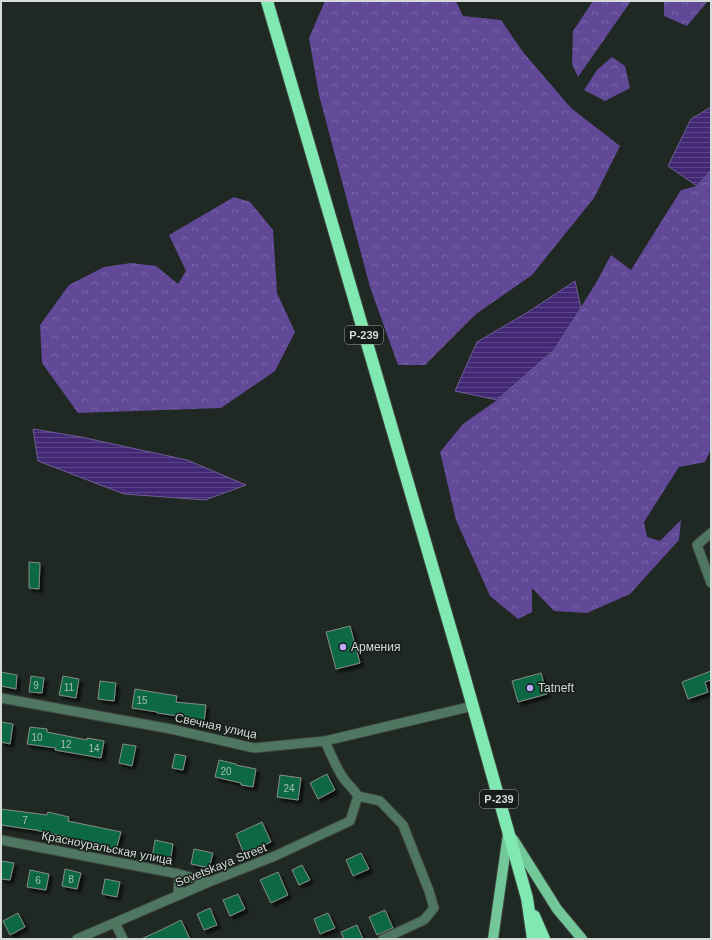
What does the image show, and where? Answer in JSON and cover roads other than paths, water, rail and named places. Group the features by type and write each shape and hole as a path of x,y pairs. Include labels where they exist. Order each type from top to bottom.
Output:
{"highway":[{"name":"Р-239","path":"266,1 473,706 527,898 544,939"},
{"name":"Р-239","path":"527,898 533,939"}],"main road":[{"path":"493,939 508,832"},
{"path":"508,832 557,909 582,939"}],"street":[{"path":"711,533 697,545 711,584"},
{"name":"Свечная улица","path":"1,698 170,729 254,748 325,741 473,706"},
{"path":"325,741 332,759 343,778 353,787 358,796 380,800 403,825 434,908 424,920 383,939"},
{"name":"Sovetskaya Street","path":"77,939 178,895 274,856 350,821 358,796"},
{"name":"Красноуральская улица","path":"1,840 179,874 209,882"},
{"path":"178,895 179,874"},
{"path":"115,923 123,939"}],"place":[{"name":"Армения","path":"343,647"},
{"name":"Tatneft","path":"530,688"}]}
